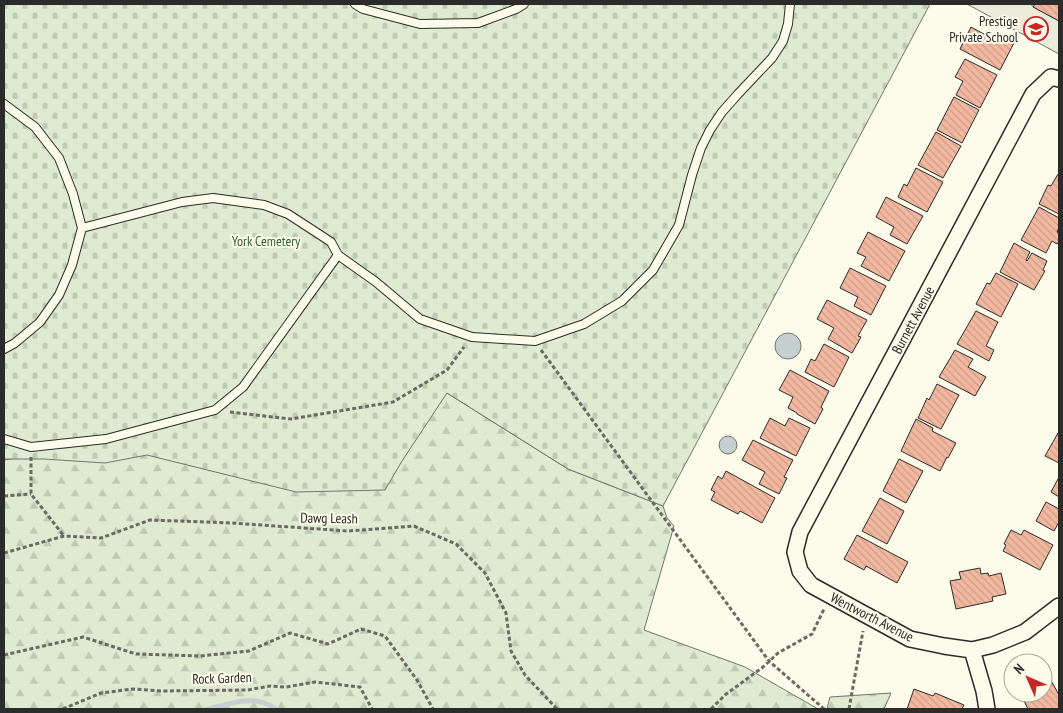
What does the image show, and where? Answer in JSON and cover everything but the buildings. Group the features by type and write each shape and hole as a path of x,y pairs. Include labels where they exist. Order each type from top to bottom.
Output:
{"street":[{"name":"Burnett Avenue","path":"800,571 795,552 800,532 1033,94 1055,78"},
{"name":"Wentworth Avenue","path":"800,571 811,585 910,639 972,650 993,645 1025,632 1059,606"},
{"path":"972,650 984,691 987,709"}],"lane":[{"path":"355,4 364,9 420,24 478,23 516,9 524,4"},
{"path":"82,228 182,202 213,198 264,205 288,214 331,242 338,255 376,282 420,319 472,338 535,341 584,324 622,301 653,270 679,225 695,166 710,130 722,112 772,58 783,41 788,24 790,4"},
{"path":"4,104 35,127 59,158 73,194 82,228 72,265 59,295 40,322 15,343 4,349"},
{"path":"4,439 31,447 106,439 214,410 243,387 338,255"}],"path":[{"path":"214,410 291,419 392,402 447,370 472,338"},
{"path":"535,341 769,661 824,709"},
{"path":"31,447 31,494 64,536"},
{"path":"4,496 31,494"},
{"name":"Dawg Leash","path":"4,553 64,536 101,538 150,520 232,523 348,531 414,526 456,544 485,573 506,613 511,651 525,675 557,709"},
{"path":"712,709 725,695 778,653 812,634 831,596"},
{"path":"849,709 866,615"},
{"path":"4,655 83,637 136,654 200,656 249,650 290,633 328,644 361,629 385,636 417,680 433,709"},
{"name":"Rock Garden","path":"63,709 101,693 133,689 162,691 248,690 270,686 286,687 315,682 360,687 372,709"}],"green space":[{"name":"York Cemetery","path":"4,4 930,4 663,506 568,469 447,393 385,490 296,492 147,455 105,463 44,459 4,459"},
{"path":"447,393 568,469 663,506 667,518 674,526 644,630 745,667 818,709 4,709 4,460"},
{"path":"891,693 884,709 827,709 830,697"}],"shaded area":[{"name":"Prestige Private School","path":"967,4 1030,4 1059,21 1059,54"},
{"path":"788,333 797,337 801,346 797,355 788,359 779,355 775,346 779,337"},
{"path":"724,436 732,436 737,441 735,452 724,454 719,449 719,441"}],"waterway":[{"path":"208,709 242,701 268,704 275,709"}],"place":[{"name":"Prestige Private School","path":"1036,29"}]}
